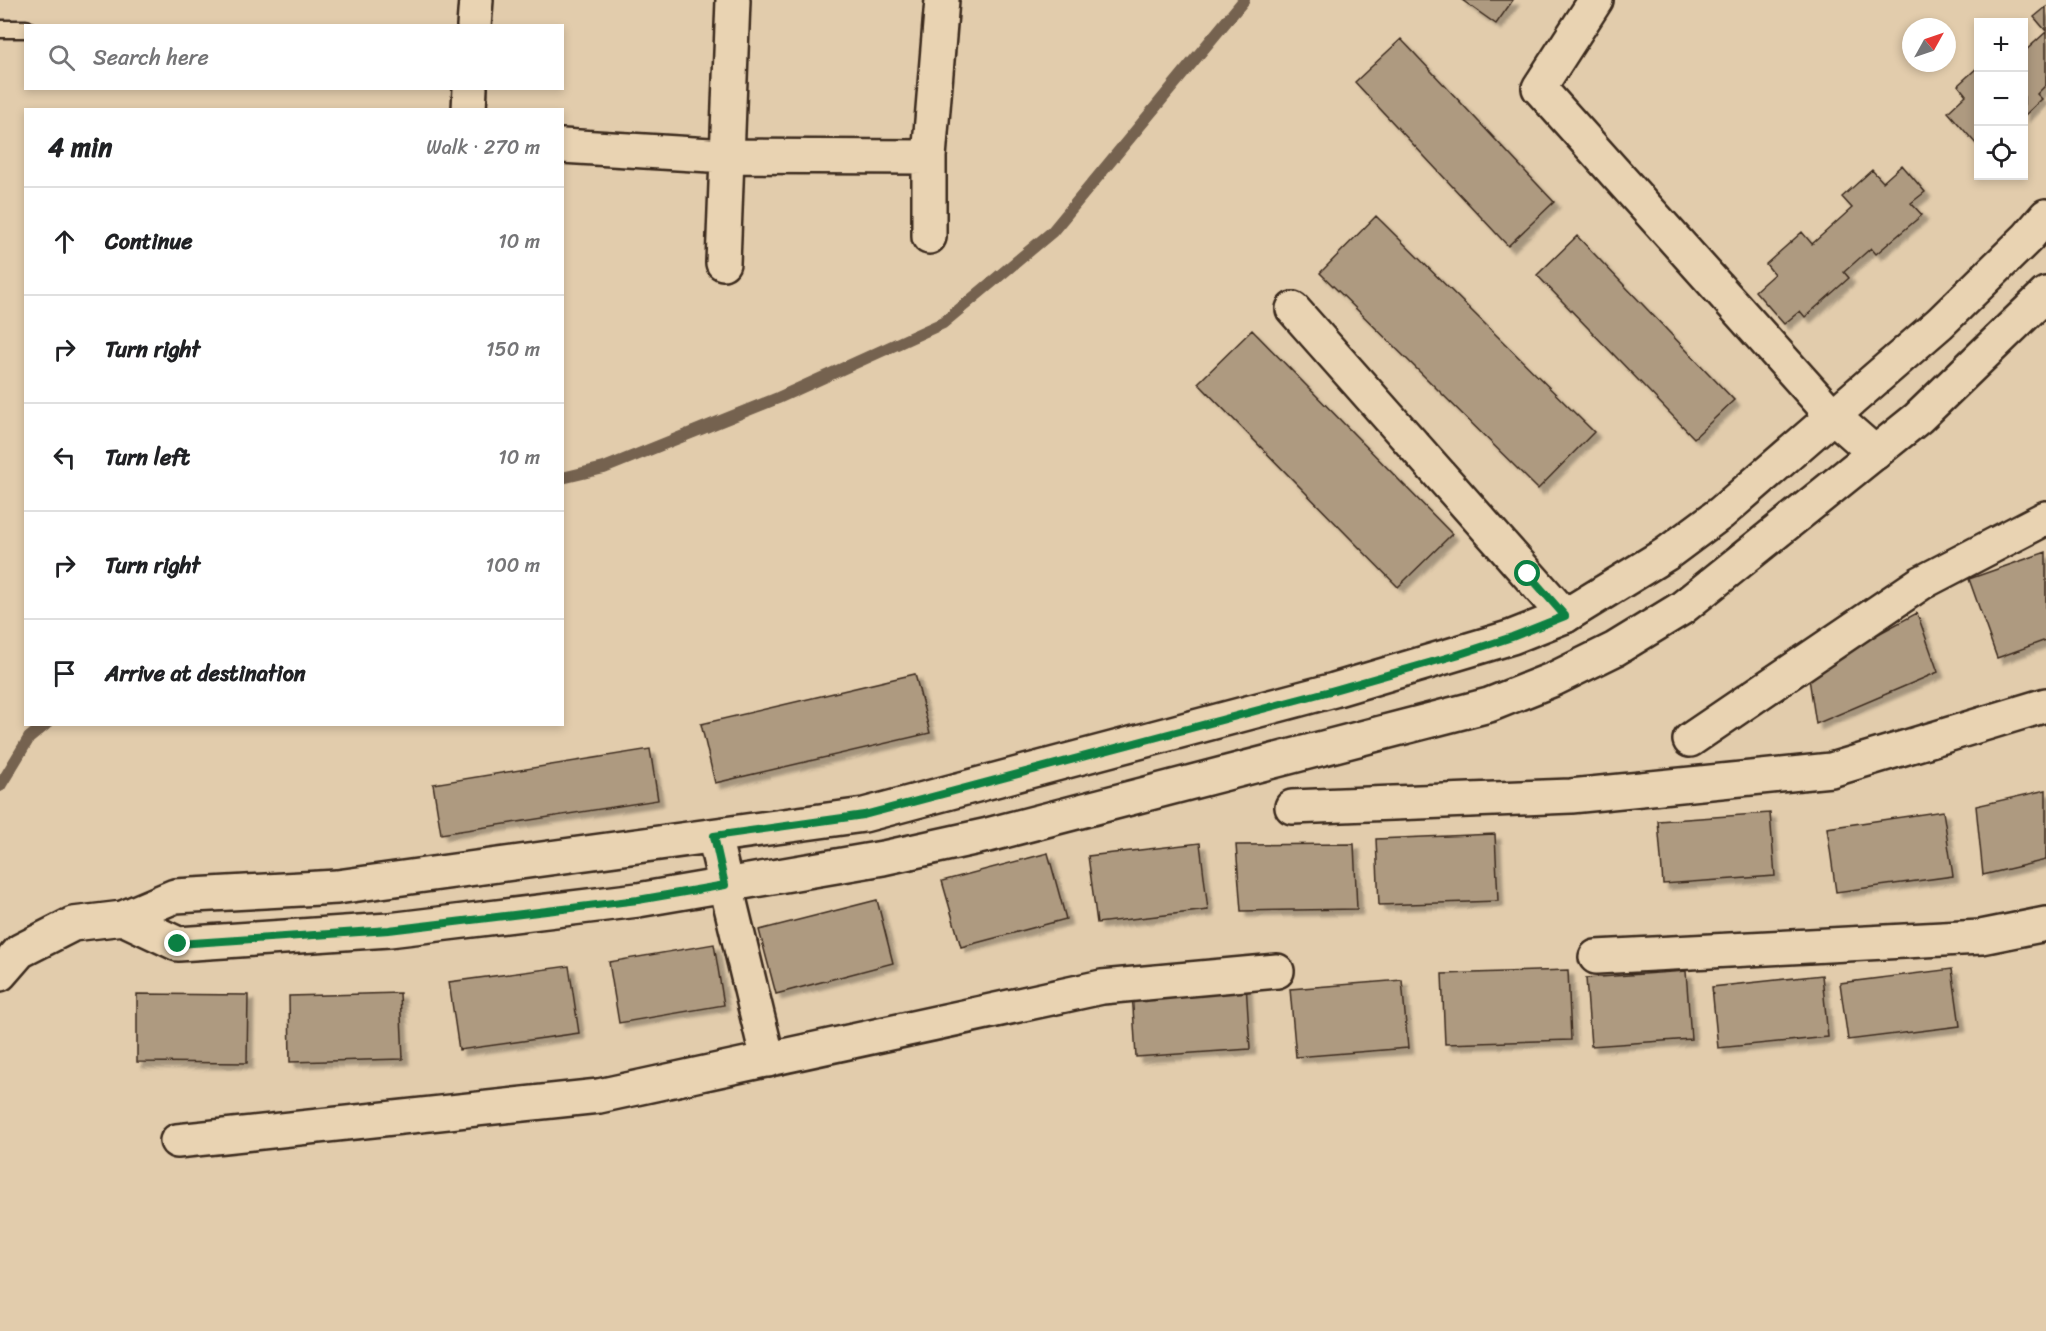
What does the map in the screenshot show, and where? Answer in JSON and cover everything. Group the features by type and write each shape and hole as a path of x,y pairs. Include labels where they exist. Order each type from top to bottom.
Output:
{"street":[{"path":"474,24 476,0"},
{"path":"723,263 733,0"},
{"path":"929,237 929,157 942,0"},
{"path":"1596,0 1539,88 1833,416 1875,453"},
{"path":"469,108 470,90"},
{"path":"564,146 727,156 929,157"},
{"path":"0,974 20,951 73,924 123,918 175,896 337,887 864,815 1043,769 1437,660 1512,637 1565,616 1666,554 1721,513 1940,323 2028,237 2046,216"},
{"path":"123,918 178,944 389,930 638,900 883,858 988,835 1489,705 1554,679 1615,649 1682,608 1935,402 2046,294"},
{"path":"1293,309 1565,616"},
{"path":"1690,740 1921,583 2046,518"},
{"path":"1292,807 1571,796 1830,770 2046,705"},
{"path":"714,836 768,1059"},
{"path":"1596,957 1981,937 2046,924"},
{"path":"177,1141 599,1096 1102,987 1277,971"}],"lane":[{"path":"0,29 24,29"}],"building":[{"path":"1462,0 1513,0 1496,24"},
{"path":"2046,7 2046,31 2034,17"},
{"path":"2046,32 2046,85 2037,94 2042,99 2028,112 2028,72 2028,48"},
{"path":"1401,39 1554,202 1508,246 1355,82"},
{"path":"1974,71 1974,142 1948,112 1966,95 1958,85"},
{"path":"1902,165 1925,192 1911,203 1922,215 1876,254 1871,248 1844,272 1849,278 1805,317 1800,311 1784,324 1755,291 1774,274 1766,264 1802,232 1812,244 1852,208 1842,197 1872,170 1883,182"},
{"path":"1376,216 1594,432 1538,489 1320,273"},
{"path":"1577,236 1734,400 1694,438 1537,275"},
{"path":"1252,330 1452,534 1398,587 1198,383"},
{"path":"2046,552 2046,640 1997,658 1969,579"},
{"path":"1917,613 1938,672 1816,724 1808,672"},
{"path":"915,674 930,733 715,783 701,724"},
{"path":"650,749 658,800 441,834 433,784"},
{"path":"2046,790 2046,860 1983,875 1976,806"},
{"path":"1943,811 1953,876 1836,892 1827,828"},
{"path":"1770,813 1775,876 1663,884 1658,821"},
{"path":"1495,834 1498,901 1379,905 1376,839"},
{"path":"1200,843 1208,910 1097,923 1088,856"},
{"path":"1354,844 1357,909 1241,911 1236,845"},
{"path":"1048,853 1066,919 961,947 942,881"},
{"path":"877,900 893,963 776,994 759,930"},
{"path":"714,944 724,1005 619,1023 609,962"},
{"path":"569,966 579,1033 459,1050 449,982"},
{"path":"1952,969 1960,1026 1848,1040 1840,983"},
{"path":"1568,970 1571,1040 1445,1044 1442,974"},
{"path":"1686,971 1691,1039 1591,1046 1586,978"},
{"path":"1822,975 1828,1037 1718,1048 1712,987"},
{"path":"1402,980 1408,1048 1296,1057 1290,989"},
{"path":"1246,983 1250,1049 1136,1057 1132,991"},
{"path":"400,993 403,1059 290,1062 289,996"},
{"path":"137,994 248,995 247,1063 137,1062"}],"waterway":[{"path":"564,478 604,468 778,398 943,323 1052,232 1244,0"},
{"path":"0,786 29,738 44,726"}],"route":[{"path":"178,944 389,930 638,900 725,885 714,836 864,815 1043,769 1460,654 1565,616 1528,574"}]}
